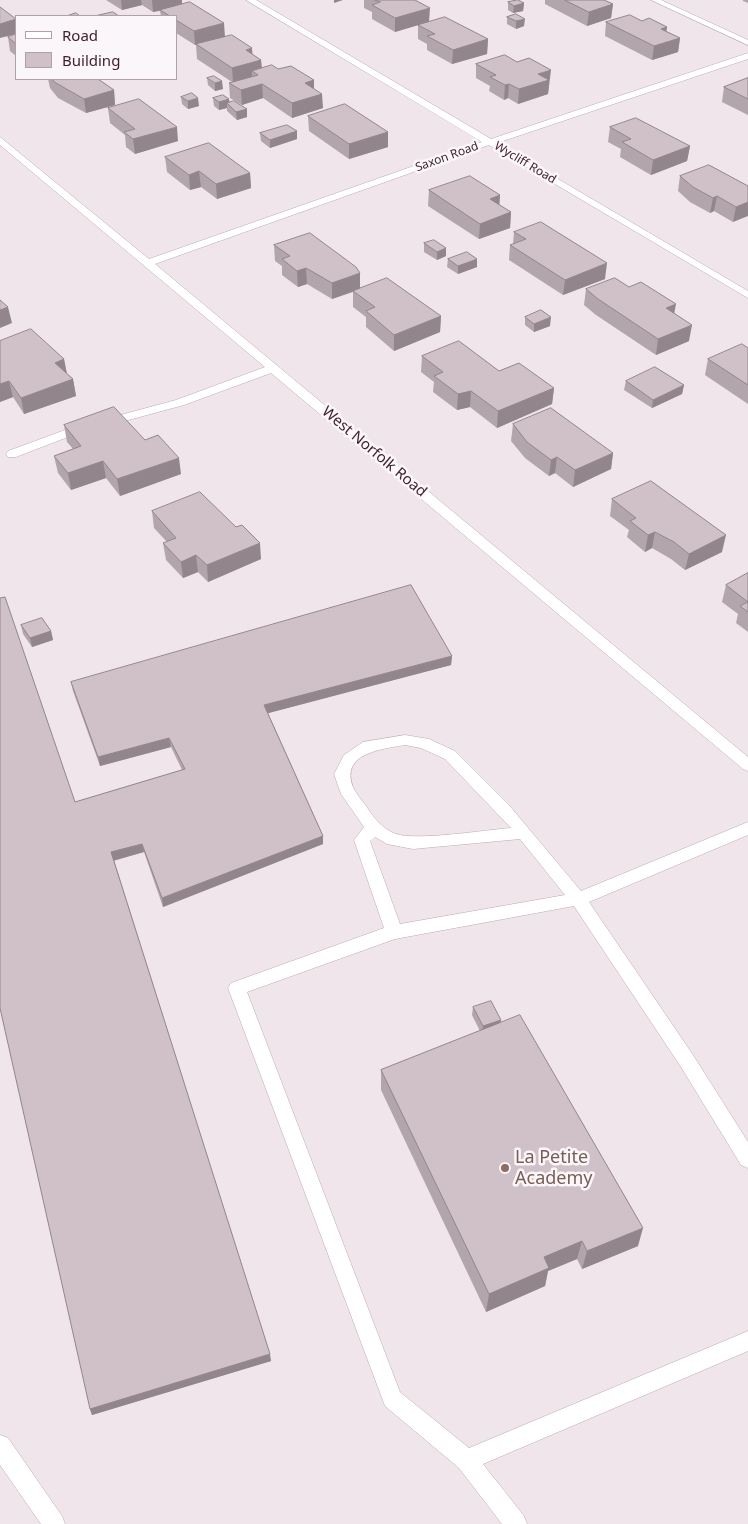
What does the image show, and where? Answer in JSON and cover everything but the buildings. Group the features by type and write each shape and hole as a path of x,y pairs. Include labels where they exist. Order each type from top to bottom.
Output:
{"street":[{"name":"Wycliff Road","path":"250,0 748,295"},
{"path":"655,0 748,43"},
{"name":"Saxon Road","path":"149,263 490,142 748,56"},
{"name":"West Norfolk Road","path":"0,140 748,765"},
{"path":"12,454 31,445 86,427 168,406 274,368"},
{"path":"524,834 413,843 393,840 373,828 346,790 342,774 349,759 368,746 405,740 424,743 450,755 503,808 578,899 687,1061 748,1159"},
{"path":"373,828 362,840 394,932"},
{"path":"516,1524 467,1460 392,1399 237,988 394,932 578,899 748,828"},
{"path":"467,1460 748,1341"},
{"path":"0,1446 54,1524"}],"place":[{"name":"La Petite Academy","path":"505,1168"}]}
